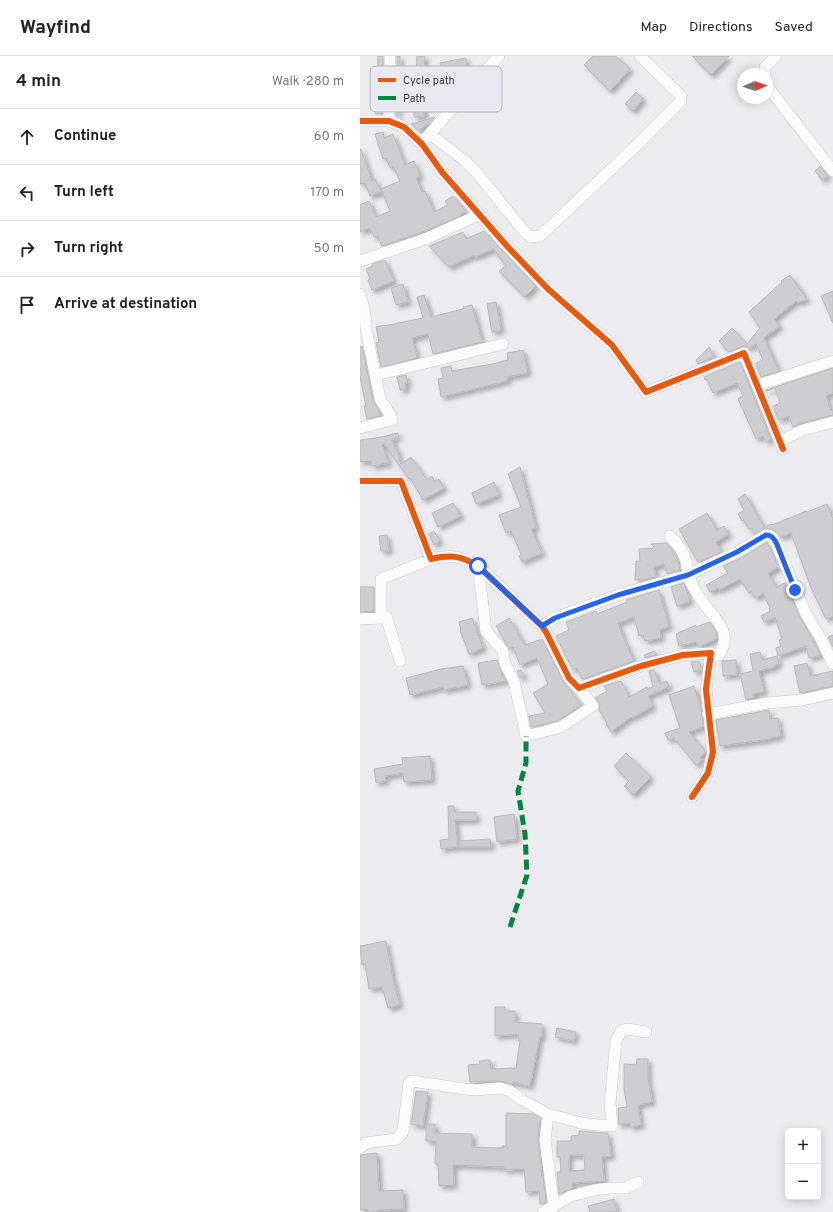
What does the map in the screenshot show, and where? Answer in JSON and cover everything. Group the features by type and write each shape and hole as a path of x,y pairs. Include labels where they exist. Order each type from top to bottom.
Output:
{"street":[{"path":"390,56 390,66"},
{"path":"490,66 499,56"},
{"path":"430,134 464,160 477,173 530,237 540,236 638,144 681,101 681,96 640,56"},
{"path":"765,68 776,56"},
{"path":"773,94 833,171"},
{"path":"389,112 389,121"},
{"path":"422,144 449,112"},
{"path":"360,121 389,121 404,127 422,144 442,172 479,215 548,289 612,345 646,392 744,353 782,445 803,430 833,422"},
{"path":"360,261 425,239 479,215"},
{"path":"360,294 362,313 380,399 392,420 360,428"},
{"path":"376,375 503,344"},
{"path":"758,385 833,361"},
{"path":"360,481 401,481 431,559"},
{"path":"542,626 555,618 618,595 688,575 737,552 766,535 769,535 772,536 806,614 821,639 833,664"},
{"path":"579,688 641,666 683,655 708,653 711,654 711,656 719,655 723,650 725,642 723,632 718,622 697,595 688,575 688,566 685,556 677,543 670,536"},
{"path":"381,618 381,579 431,559 448,555 467,559 478,566 542,626 569,678 593,706 560,727 526,736 514,681 505,664 503,651 486,631 478,566"},
{"path":"360,619 381,618 386,616 400,662"},
{"path":"692,797 708,773 713,752 706,689 711,656"},
{"path":"708,714 767,703 802,700 833,693"},
{"path":"360,1148 366,1144 397,1139 403,1131 409,1083 412,1081 476,1090 500,1088 510,1091 522,1100 548,1114 581,1123 612,1126 610,1103 616,1041 621,1032 628,1029 646,1032"},
{"path":"548,1114 545,1140 548,1209 571,1196 594,1190 626,1188 638,1182"}],"building":[{"path":"378,56 383,56 383,66 378,66"},
{"path":"397,56 400,56 400,66 397,66"},
{"path":"417,56 425,56 424,66 416,66"},
{"path":"593,56 616,56 630,69 610,91 584,65"},
{"path":"692,56 729,56 711,75"},
{"path":"466,58 466,66 441,66 440,63"},
{"path":"636,92 643,99 633,111 625,104"},
{"path":"376,112 382,112 382,114 376,114"},
{"path":"414,112 424,112 424,117 414,117"},
{"path":"435,117 419,131 411,124"},
{"path":"383,132 384,138 393,134 405,165 414,161 420,176 416,178 422,192 425,191 434,212 448,205 445,201 453,196 466,211 458,217 422,232 382,246 378,236 374,237 370,228 360,232 360,205 369,201 376,217 390,211 381,189 400,181 393,166 390,168 386,158 383,159 375,134"},
{"path":"360,149 372,181 375,179 381,192 370,196 365,183 360,184"},
{"path":"820,166 828,176 822,180 815,171"},
{"path":"484,231 536,286 525,297 499,271 506,266 493,249 475,257 474,255 449,267 429,246 463,232 466,239"},
{"path":"385,260 394,281 372,290 366,269 373,266 372,264"},
{"path":"790,275 807,299 797,303 796,301 774,319 780,326 764,338 779,371 761,377 756,363 763,360 756,344 749,348 742,346 729,352 719,341 732,328 747,344 760,328 749,312 782,282 781,281"},
{"path":"403,284 408,302 396,305 391,288"},
{"path":"833,291 833,323 821,296"},
{"path":"424,295 431,317 463,309 463,307 472,305 482,342 433,354 428,334 412,338 417,358 381,367 376,343 379,342 376,327 423,318 417,297"},
{"path":"496,302 501,330 492,332 487,304"},
{"path":"362,346 373,400 380,416 367,419 360,377 360,347"},
{"path":"709,347 714,357 698,364 696,360"},
{"path":"523,350 528,373 507,377 507,381 441,397 438,379 443,378 441,368 451,366 452,371 493,364 508,360 507,353"},
{"path":"740,362 771,439 766,442 763,436 756,439 738,399 743,396 737,383 713,393 707,379 705,380 704,377"},
{"path":"833,368 833,393 826,396 831,410 833,409 833,415 801,423 793,427 789,416 779,420 773,406 780,403 775,388 766,390"},
{"path":"406,375 408,383 405,383 406,389 400,390 397,377"},
{"path":"398,433 399,436 391,441 393,441 395,449 397,448 401,464 411,457 427,480 432,476 435,482 439,479 444,488 423,500 410,478 409,479 384,444 382,445 389,463 372,466 371,461 360,462 360,440"},
{"path":"520,467 536,528 531,529 542,553 522,562 519,556 521,554 511,531 506,533 499,515 521,507 508,474"},
{"path":"494,482 499,495 476,504 472,493"},
{"path":"745,494 764,527 827,504 833,519 833,616 826,619 811,588 791,533 780,537 774,530 766,528 754,534 751,528 749,529 743,520 742,521 738,514 744,510 738,499"},
{"path":"453,503 461,516 438,527 432,513"},
{"path":"707,513 717,530 724,526 729,534 716,542 721,552 698,562 679,529"},
{"path":"434,531 440,541 434,545 429,534"},
{"path":"387,535 389,551 381,551 379,536"},
{"path":"767,542 779,567 768,573 776,587 785,583 800,617 821,655 809,658 806,646 778,656 776,648 781,646 779,640 782,639 775,617 764,622 761,616 770,611 763,593 755,598 751,591 749,593 740,579 719,590 718,588 710,592 706,585 728,573 723,566 741,558"},
{"path":"667,543 677,558 680,570 667,574 664,564 654,567 656,577 644,580 635,580 636,561 640,561 639,549 655,548 651,544"},
{"path":"684,583 690,601 677,606 671,587"},
{"path":"360,587 374,587 374,611 360,612"},
{"path":"659,590 669,627 660,629 661,638 645,641 643,635 639,636 634,617 618,623 634,661 582,679 577,668 573,670 556,636 569,630 566,622 596,611 597,614 627,602 626,600"},
{"path":"472,618 483,648 469,654 460,630 459,622"},
{"path":"509,618 525,645 542,639 563,681 581,705 558,721 531,727 529,716 545,713 533,693 548,684 537,658 520,665 513,647 509,649 496,626"},
{"path":"710,622 715,629 717,638 699,647 696,642 679,646 676,634 696,625 696,627"},
{"path":"833,635 833,647 828,637"},
{"path":"655,651 657,655 645,658 644,655"},
{"path":"760,652 762,660 777,656 779,664 775,665 775,667 759,671 764,692 753,694 754,698 746,700 740,674 753,671 750,654"},
{"path":"497,660 502,675 506,681 482,685 478,663"},
{"path":"736,660 737,675 723,676 722,661"},
{"path":"699,661 702,670 694,672 691,662"},
{"path":"807,663 810,676 833,671 833,686 800,693 794,666"},
{"path":"463,666 468,685 444,690 443,687 410,695 406,678 441,669"},
{"path":"521,670 524,676 520,678 517,671"},
{"path":"654,670 660,684 667,681 669,687 648,696 653,706 632,718 631,717 611,732 599,710 600,705 595,698 607,691 604,686 621,681 629,697 647,687 647,689 653,687 649,671"},
{"path":"694,686 701,707 703,727 689,732 706,752 700,757 702,760 696,765 674,738 668,740 665,733 680,728 669,695"},
{"path":"769,710 770,719 778,718 781,736 720,746 716,720"},
{"path":"626,753 651,777 633,795 624,786 629,781 614,766"},
{"path":"430,756 432,780 404,782 403,773 385,776 386,781 376,783 374,769 403,764 402,758"},
{"path":"448,806 454,806 455,812 476,812 476,820 455,820 458,847 441,849 440,840 449,839"},
{"path":"514,814 517,839 497,842 494,817"},
{"path":"490,839 491,847 459,847 459,841"},
{"path":"386,941 393,979 400,1005 388,1008 382,987 369,989 365,964 362,965 360,946"},
{"path":"495,1007 505,1007 505,1011 515,1011 515,1022 542,1024 542,1037 540,1036 530,1086 500,1081 470,1082 468,1065 480,1064 479,1061 490,1060 491,1069 516,1068 520,1041 518,1041 519,1034 495,1036"},
{"path":"557,1028 576,1032 574,1041 555,1037"},
{"path":"637,1059 648,1059 648,1078 652,1102 638,1105 641,1125 631,1127 630,1123 619,1125 618,1108 627,1107 624,1089 624,1064 636,1065"},
{"path":"416,1091 428,1092 423,1126 411,1124"},
{"path":"506,1113 534,1114 540,1118 538,1141 546,1202 540,1204 539,1191 526,1192 524,1169 504,1170 504,1167 453,1165 454,1185 439,1186 438,1164 435,1164 436,1141 426,1141 426,1124 435,1124 435,1133 472,1134 472,1147 503,1148 502,1146 506,1146"},
{"path":"579,1131 608,1133 611,1156 602,1157 604,1181 572,1183 573,1188 559,1194 557,1172 561,1172 560,1157 557,1157 557,1141 571,1141 571,1136 579,1135","holes":["570,1155 584,1155 585,1170 569,1171"]},
{"path":"377,1153 379,1191 403,1190 404,1209 378,1210 378,1212 368,1212 367,1209 360,1210 360,1155"},
{"path":"614,1199 617,1212 590,1212 588,1206"}],"marked path":[{"path":"510,927 527,875 525,834 518,791 526,763 526,736"}],"cycle path":[{"path":"360,121 389,121 404,127 422,144 442,172 507,246 548,289 612,345 646,392 744,353 783,449"},
{"path":"360,481 401,481 431,559 455,557 466,560 478,566 542,626 569,678 579,688 641,666 683,655 711,653 706,689 713,752 708,773 692,797"}],"route":[{"path":"478,566 510,594 542,626 555,618 618,595 688,575 737,552 766,535 772,536 776,542 795,590"}]}
